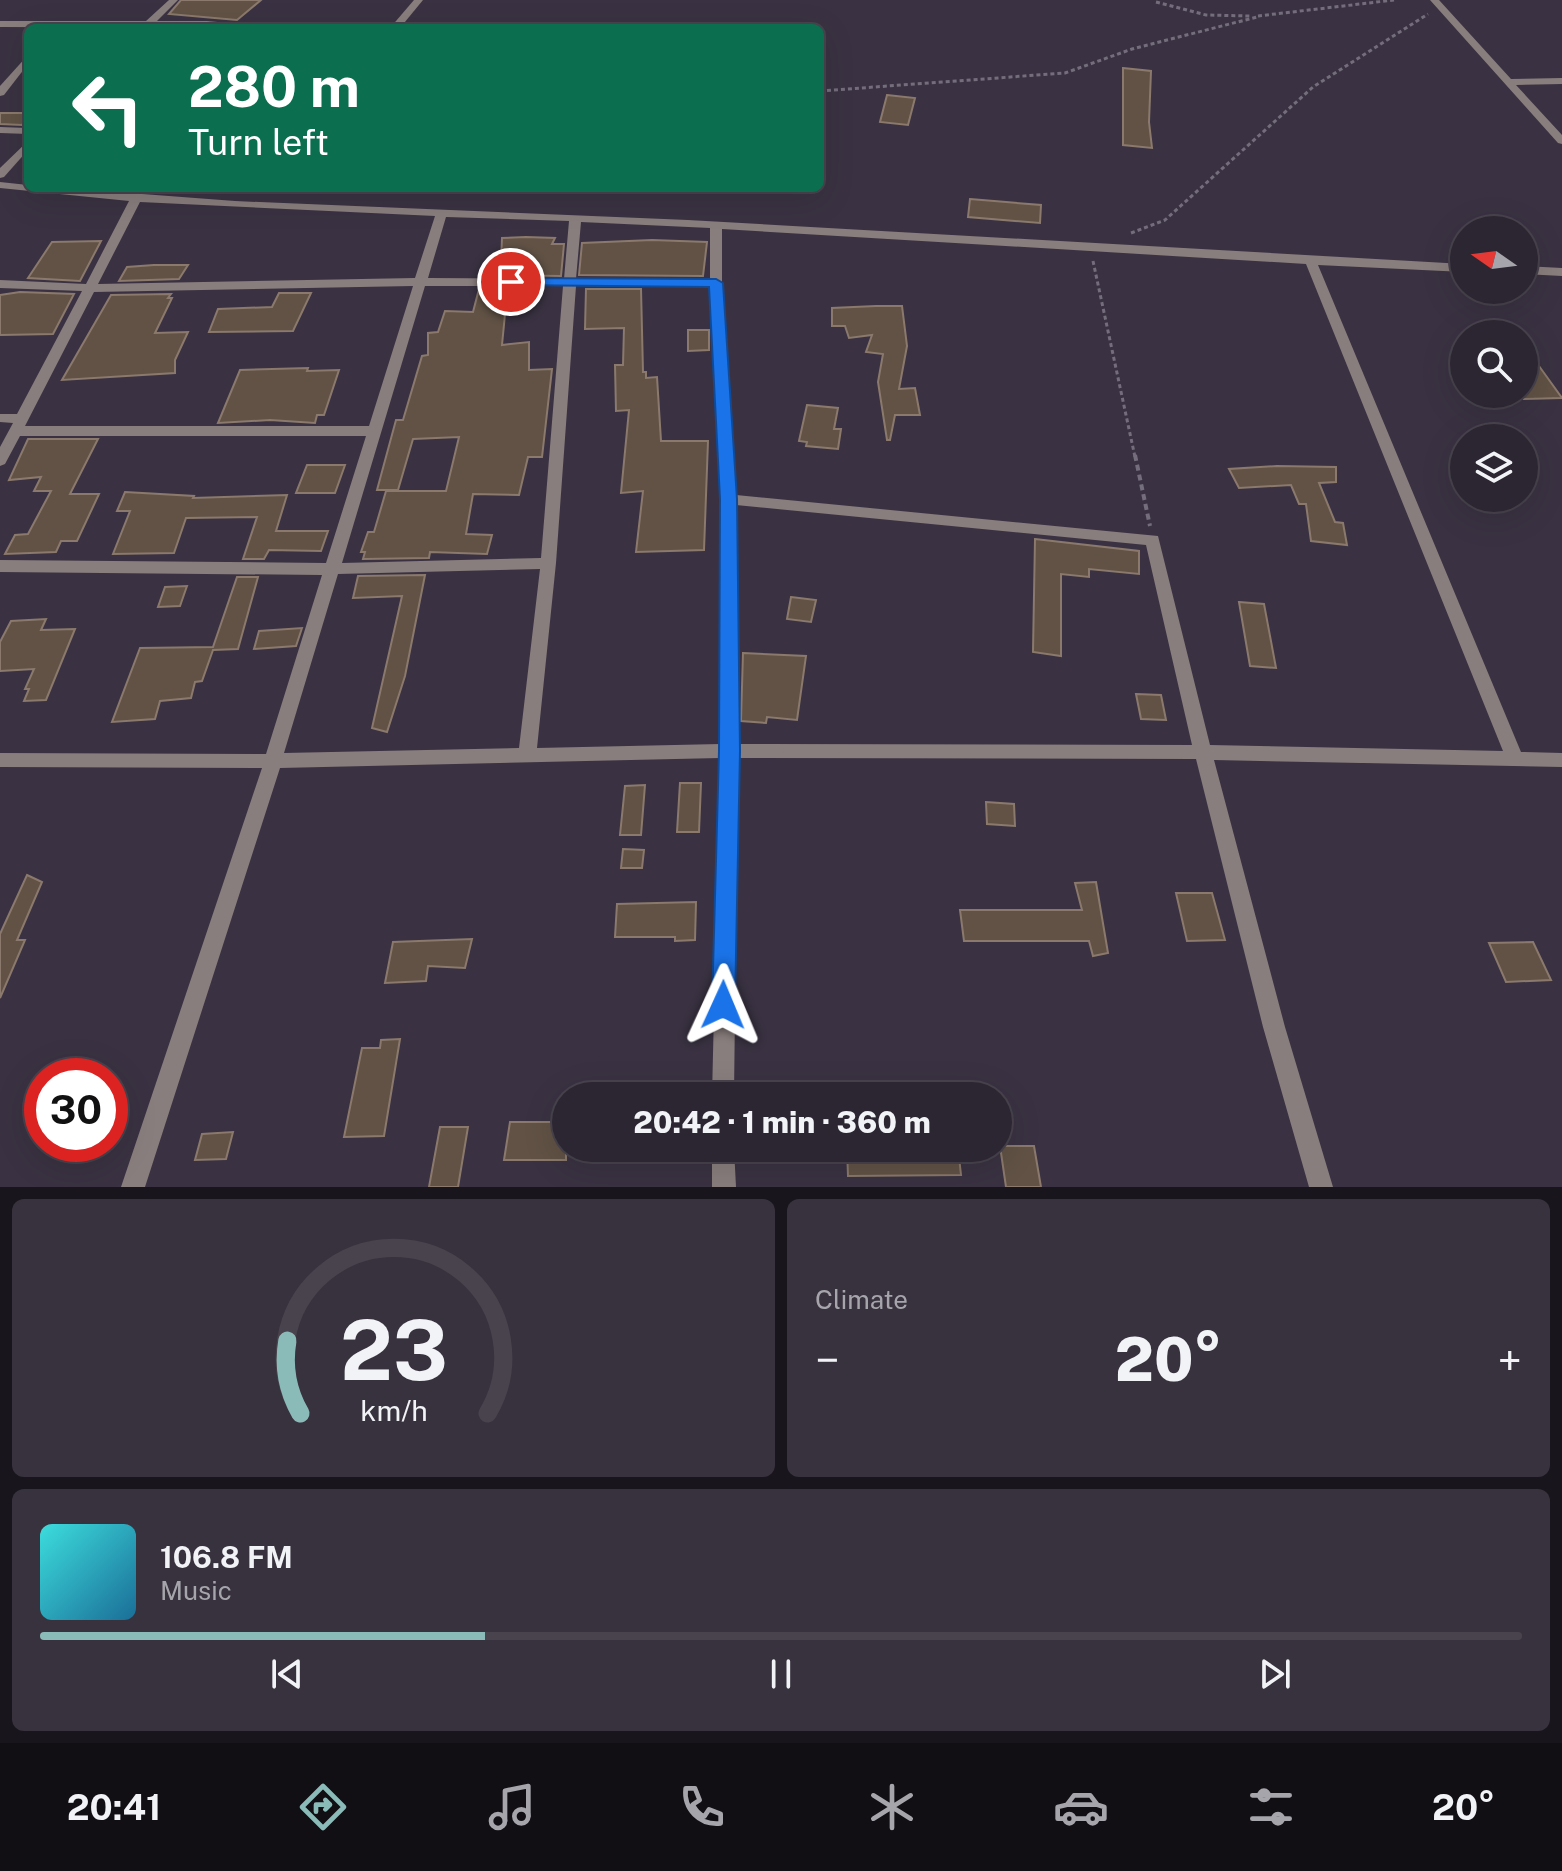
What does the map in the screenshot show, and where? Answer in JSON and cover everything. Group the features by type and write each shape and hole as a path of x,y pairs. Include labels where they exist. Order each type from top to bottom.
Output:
{"street":[{"path":"148,24 174,0"},
{"path":"398,24 419,0"},
{"path":"1434,0 1562,141"},
{"path":"0,24 24,25"},
{"path":"0,93 24,63"},
{"path":"1507,82 1562,81"},
{"path":"0,130 24,131"},
{"path":"0,175 24,148"},
{"path":"0,185 24,187"},
{"path":"77,192 288,209 575,218 1311,262 1450,267"},
{"path":"168,200 182,192"},
{"path":"0,461 137,197"},
{"path":"133,1187 273,761 441,215"},
{"path":"527,754 548,563 575,218"},
{"path":"716,226 716,283 729,499 729,751 723,1082"},
{"path":"1311,262 1515,759"},
{"path":"1538,271 1562,272"},
{"path":"0,284 91,288 421,282 716,283"},
{"path":"0,418 20,425 374,431"},
{"path":"729,499 1153,540 1202,752 1273,1033 1321,1187"},
{"path":"0,566 331,569 548,563"},
{"path":"0,760 41,763 273,761 729,751 1202,752 1562,760"},
{"path":"723,1162 724,1187"}],"path":[{"path":"824,91 1065,73 1132,49 1257,17 1394,0"},
{"path":"1156,2 1206,15 1257,17"}],"building":[{"path":"181,0 261,0 237,20 169,14"},
{"path":"1123,68 1151,71 1149,122 1152,148 1123,145"},
{"path":"887,95 915,98 908,125 880,122"},
{"path":"0,113 24,113 22,125 0,124"},
{"path":"970,199 1041,205 1040,223 968,217"},
{"path":"502,238 555,238 552,244 564,244 561,276 482,275 485,264 501,264"},
{"path":"652,240 707,242 703,276 579,275 582,243"},
{"path":"101,241 80,281 28,278 52,242"},
{"path":"188,265 179,279 119,281 127,267"},
{"path":"479,289 519,289 517,304 506,304 502,345 529,342 529,370 552,369 542,457 528,457 519,495 473,494 466,534 492,535 487,554 430,552 429,558 363,559 365,552 361,552 368,532 374,532 386,491 446,491 459,437 413,439 398,490 377,490 396,420 403,420 422,356 428,355 428,333 438,332 445,311 473,312"},
{"path":"586,289 641,289 643,372 646,372 646,378 657,377 661,441 708,441 704,550 636,552 643,491 621,493 629,410 616,411 615,365 623,365 624,328 585,329"},
{"path":"20,292 74,294 53,334 0,335 0,295"},
{"path":"279,293 311,293 293,331 209,332 218,309 272,307"},
{"path":"171,294 168,298 172,298 155,333 188,332 175,360 175,373 62,380 111,295"},
{"path":"902,306 907,346 899,389 915,388 920,415 895,415 890,440 887,440 878,382 883,354 866,352 872,335 849,338 845,326 832,326 832,308"},
{"path":"688,330 709,330 709,350 688,351"},
{"path":"1539,366 1562,398 1538,399"},
{"path":"308,368 307,371 339,370 324,415 317,415 315,423 270,420 218,423 240,370"},
{"path":"807,405 838,408 834,429 841,429 838,449 806,446 807,442 799,441"},
{"path":"28,439 98,439 70,494 99,494 77,541 61,541 56,552 5,554 15,535 28,534 51,491 34,491 41,477 9,480"},
{"path":"307,465 345,465 335,493 296,493"},
{"path":"1336,467 1336,482 1319,483 1335,522 1343,523 1347,545 1311,541 1306,504 1299,504 1291,485 1239,488 1229,469"},
{"path":"125,492 193,498 287,495 276,531 328,531 321,551 269,550 264,559 243,559 257,517 186,518 174,553 113,554 130,511 117,511"},
{"path":"1035,539 1139,551 1139,574 1089,569 1089,577 1061,574 1061,656 1033,652"},
{"path":"425,575 405,676 387,732 372,728 402,596 353,598 358,576"},
{"path":"237,577 258,577 238,649 213,650 202,681 195,682 191,698 160,701 155,719 112,722 140,648 213,647"},
{"path":"187,586 180,606 158,607 165,587"},
{"path":"791,597 816,600 811,622 787,619"},
{"path":"1239,602 1264,604 1276,668 1250,666"},
{"path":"46,619 41,630 75,629 46,700 24,701 29,689 25,689 34,669 0,671 0,642 11,621"},
{"path":"302,628 296,646 254,649 259,631"},
{"path":"743,653 806,656 797,720 767,717 766,723 741,721"},
{"path":"1136,694 1161,695 1166,720 1141,719"},
{"path":"680,783 701,783 699,832 677,832"},
{"path":"645,785 641,835 620,835 625,786"},
{"path":"986,802 1014,804 1015,826 987,824"},
{"path":"623,849 644,850 642,868 621,868"},
{"path":"27,875 42,882 17,940 25,940 0,998 0,934"},
{"path":"1096,882 1108,953 1093,956 1089,941 964,941 960,910 1082,910 1075,883"},
{"path":"1176,893 1212,893 1225,940 1187,941"},
{"path":"696,902 695,940 615,937 617,904"},
{"path":"472,939 465,968 428,966 426,981 385,983 393,942"},
{"path":"1533,942 1551,980 1506,982 1489,943"},
{"path":"400,1039 384,1136 344,1137 362,1048 380,1048 381,1040"},
{"path":"510,1122 552,1122 552,1160 504,1160"},
{"path":"440,1127 468,1127 458,1187 429,1187"},
{"path":"233,1132 226,1159 195,1160 202,1134"},
{"path":"1012,1146 1034,1146 1041,1187 1006,1187 1002,1162 1012,1162"},
{"path":"848,1162 960,1162 961,1175 848,1176"}],"route":[{"path":"511,282 716,283 729,499 729,751 723,1005"}]}
